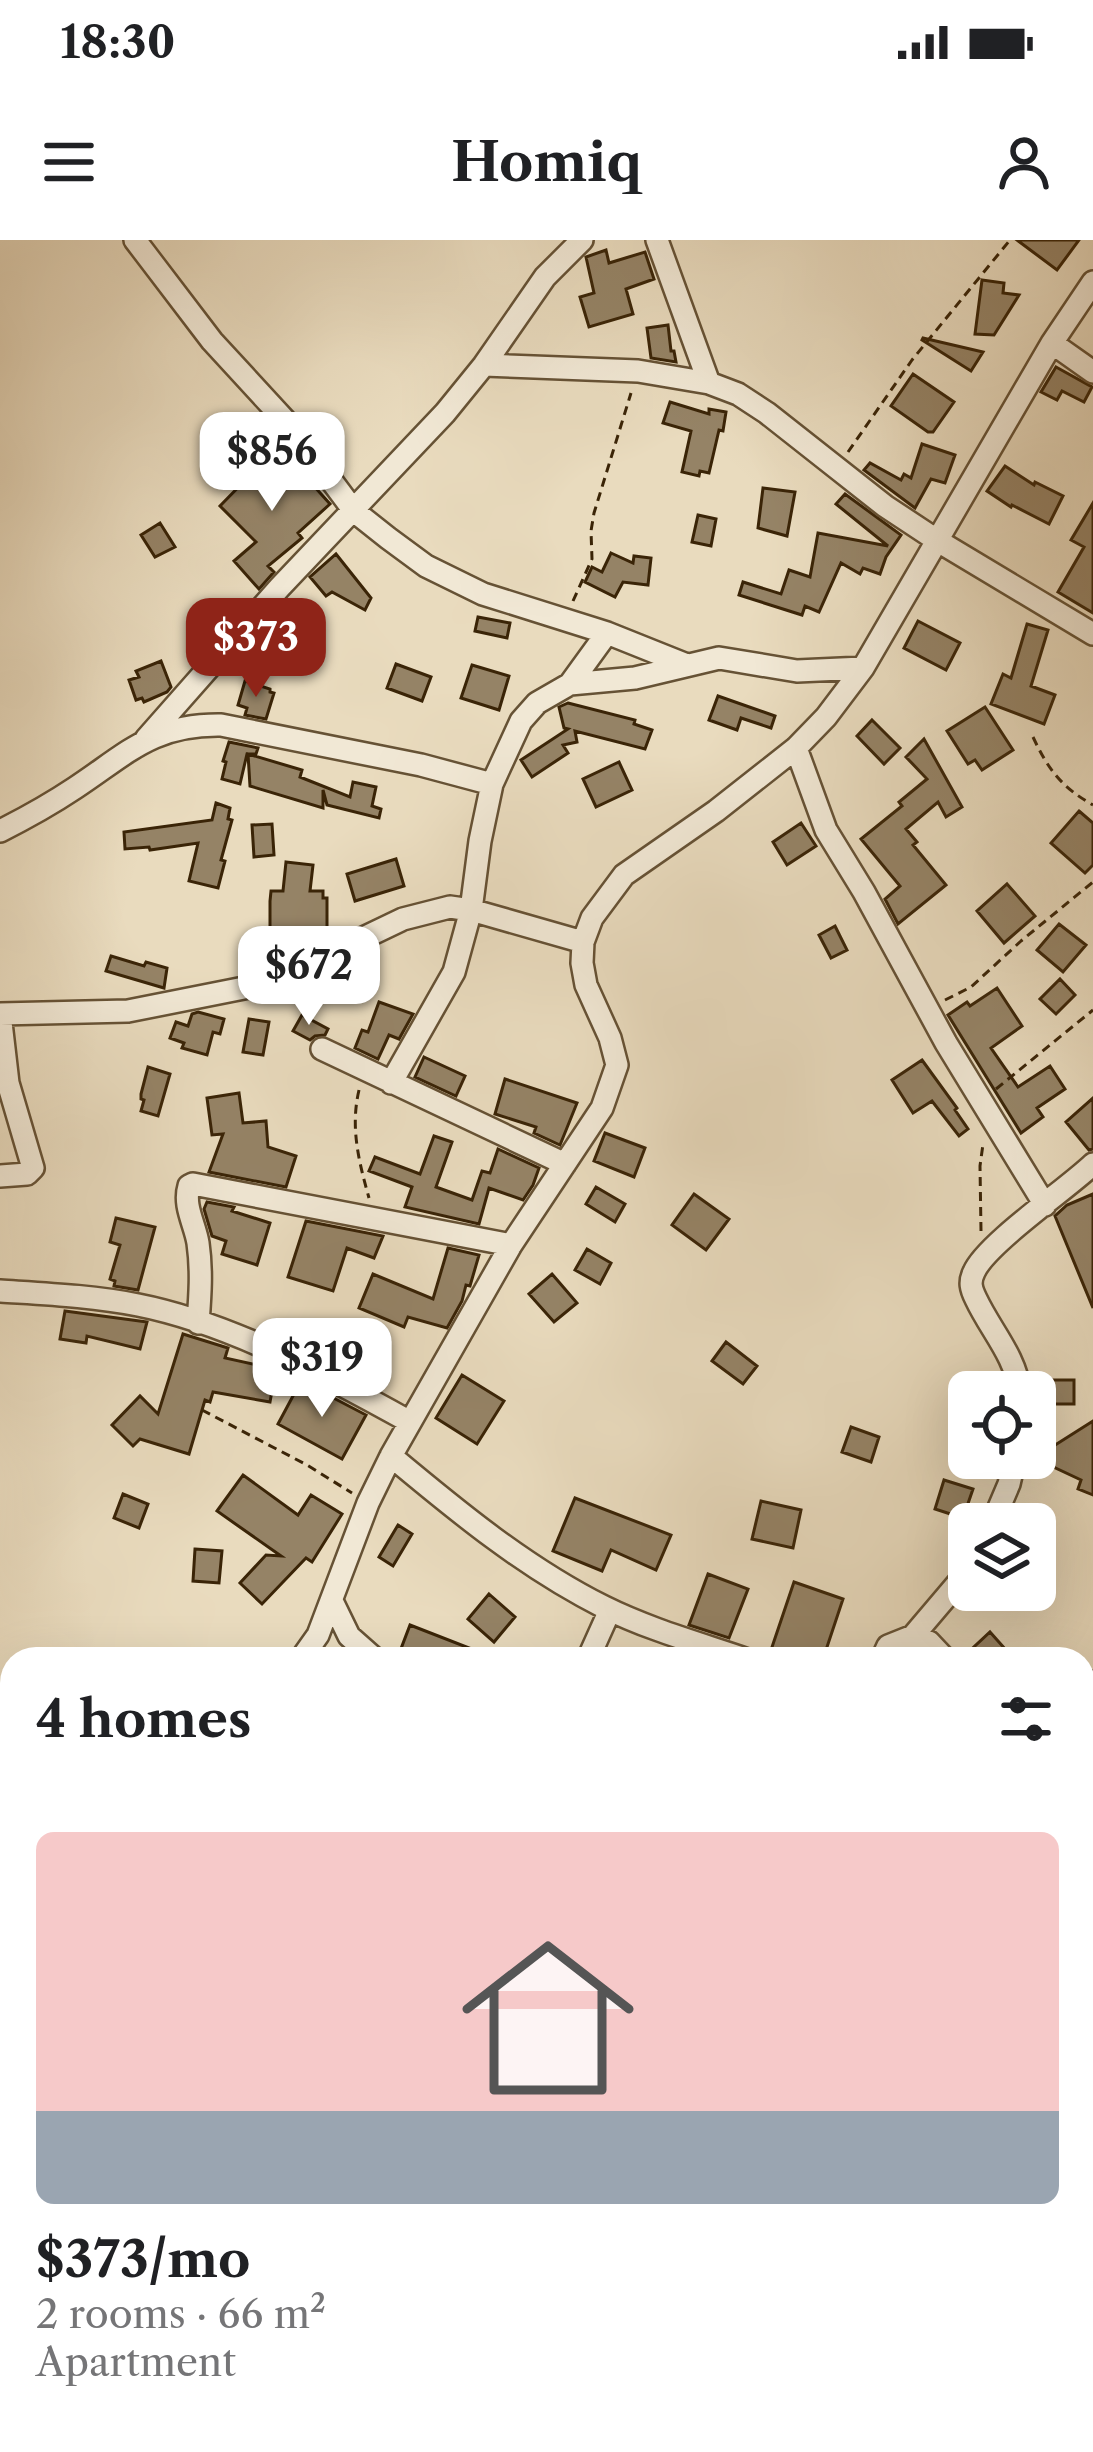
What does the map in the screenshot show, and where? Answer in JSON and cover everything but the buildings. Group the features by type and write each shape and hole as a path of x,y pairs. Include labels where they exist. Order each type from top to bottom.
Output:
{"street":[{"path":"135,240 354,511 427,566 483,594 689,665"},
{"path":"0,831 72,790 146,739 280,587 445,413 545,277 582,240"},
{"path":"657,240 709,383"},
{"path":"310,1647 368,1503 410,1422 511,1244 602,1108 617,1065 582,963 592,918 623,875 716,811 796,748 826,716 863,668 1052,343 1093,282"},
{"path":"1052,343 1093,373"},
{"path":"484,365 638,370 709,383 738,394 938,541 1093,634"},
{"path":"391,1083 445,992 463,946 492,784 521,721 537,703 570,684 607,633"},
{"path":"570,684 635,678 719,658 797,671 863,668"},
{"path":"146,739 190,724 221,725 492,784"},
{"path":"796,748 826,830 983,1107 1045,1205"},
{"path":"0,1176 27,1174 32,1168 8,1084 0,1014 128,1012 249,987 282,977 403,919 450,907 583,942"},
{"path":"322,1049 565,1164"},
{"path":"1016,1371 971,1289 974,1270 1093,1164"},
{"path":"198,1323 202,1280 186,1194 189,1186 200,1183 511,1244"},
{"path":"0,1292 140,1305 198,1323 304,1365 410,1422"},
{"path":"392,1456 449,1504 563,1585 610,1610 712,1647"},
{"path":"888,1647 913,1636 948,1595"},
{"path":"332,1601 349,1636 361,1647"},
{"path":"593,1647 610,1610"},
{"path":"913,1636 934,1647"}],"path":[{"path":"837,469 912,360 1010,240"},
{"path":"563,618 592,559 594,513 638,370"},
{"path":"1033,737 1047,768 1093,805"},
{"path":"927,1009 971,987 1093,882"},
{"path":"980,1262 983,1107 1093,1010"},
{"path":"363,1069 355,1140 374,1217"},
{"path":"202,1410 368,1503"}]}
